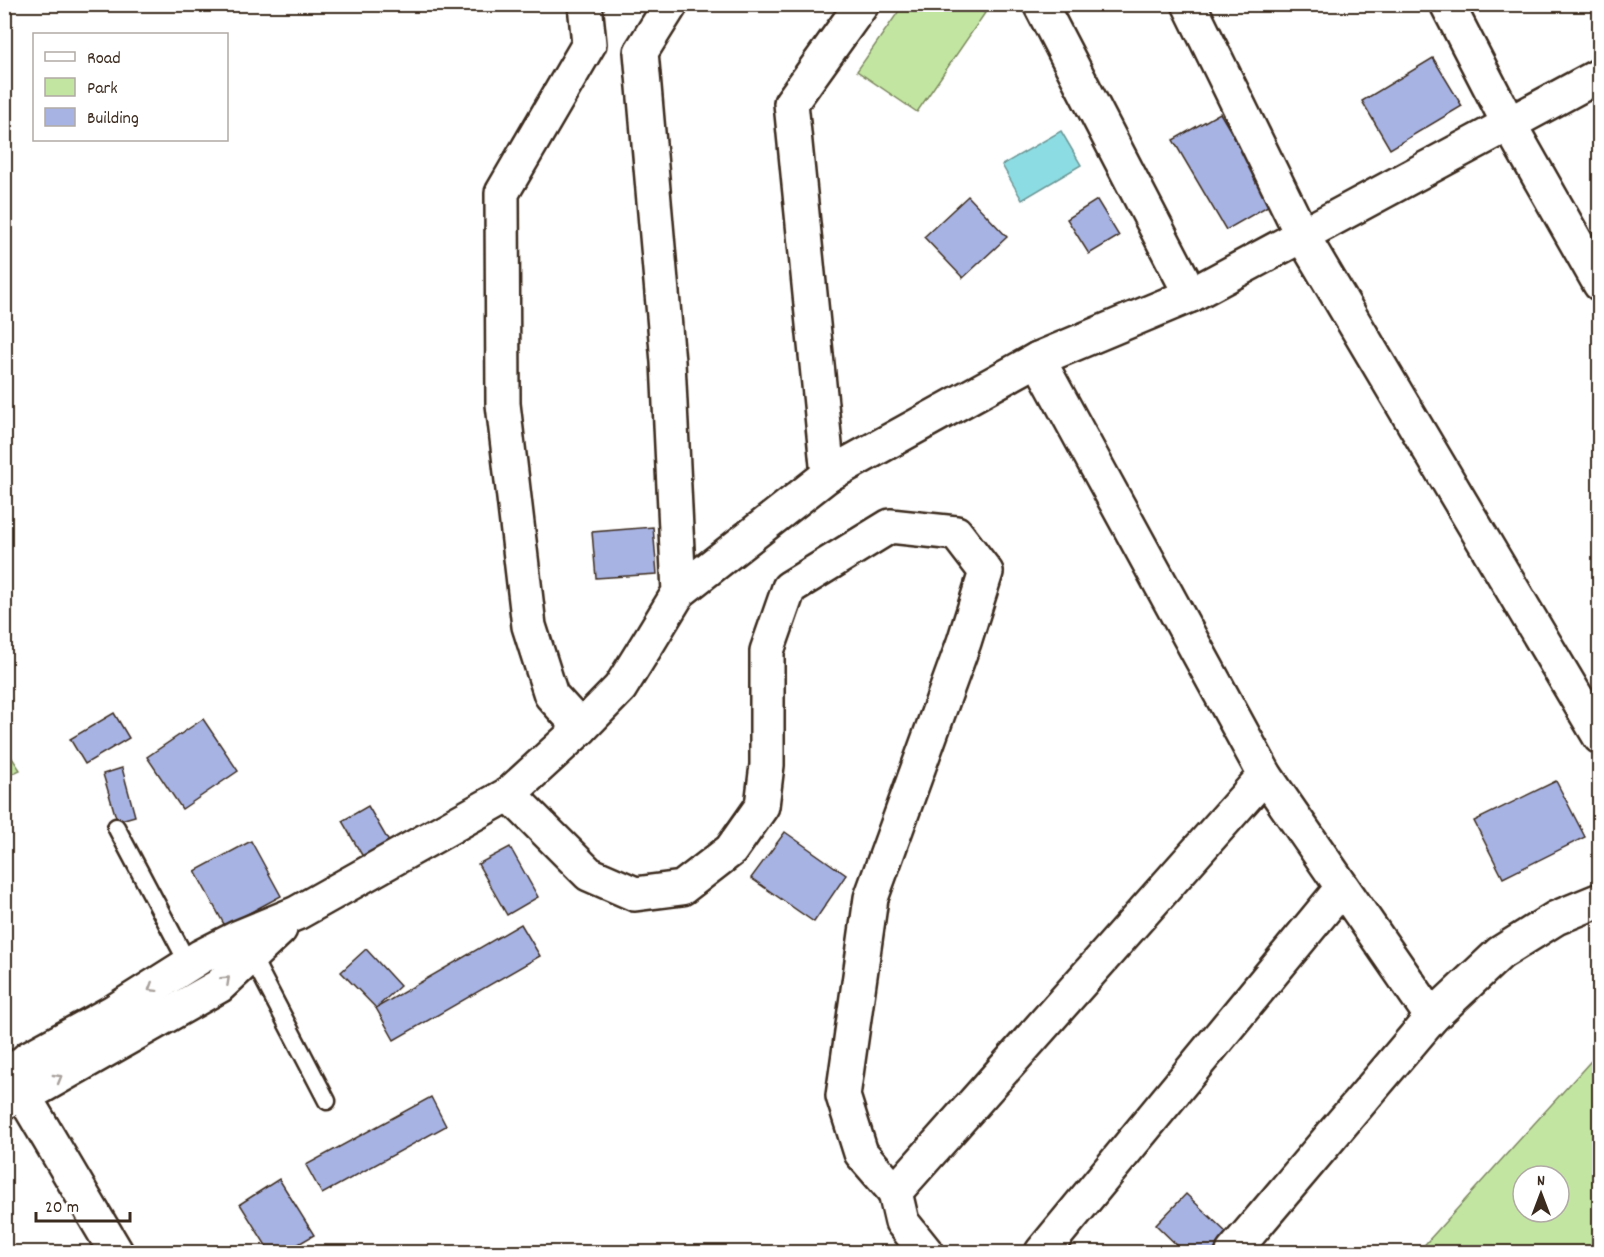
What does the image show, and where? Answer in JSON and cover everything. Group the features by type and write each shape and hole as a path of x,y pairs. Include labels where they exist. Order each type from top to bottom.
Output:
{"street":[{"path":"581,728 551,695 529,626 503,404 502,193 589,44 585,4"},
{"path":"671,4 641,52 668,362 679,592"},
{"path":"828,475 791,103 862,4"},
{"path":"1040,4 1191,295"},
{"path":"1189,4 1302,235 1599,737"},
{"path":"1447,4 1509,124 1599,285"},
{"path":"589,44 641,52"},
{"path":"10,1088 29,1059 239,937 297,913 509,794 581,728 620,688 679,592 828,475 1038,359 1191,295 1599,75"},
{"path":"1038,359 1265,775 1432,1017"},
{"path":"509,794 589,874 635,894 682,888 731,850 762,806 767,765 767,651 789,588 890,526 956,533 986,572 964,642 871,898 843,1096 861,1153 895,1192 902,1222 926,1252"},
{"path":"895,1192 1265,775"},
{"path":"1042,1252 1342,888"},
{"path":"1233,1252 1432,1017 1500,953 1556,918 1599,900"},
{"path":"10,1088 42,1087 219,986 297,913"},
{"path":"10,1088 116,1252"}],"lane":[{"path":"116,827 189,965"},
{"path":"251,955 327,1101"}],"green space":[{"path":"903,5 973,5 985,13 917,112 857,71"},
{"path":"4,746 20,770 5,777 4,777"},
{"path":"1599,1052 1599,1252 1418,1252"}],"water":[{"path":"1061,131 1081,165 1022,200 1002,165"}],"building":[{"path":"1433,58 1462,106 1390,149 1362,101"},
{"path":"1220,113 1273,203 1226,230 1173,140"},
{"path":"968,196 1007,237 963,278 924,237"},
{"path":"1097,200 1119,236 1089,254 1067,219"},
{"path":"653,527 657,574 596,578 592,532"},
{"path":"114,713 129,738 85,764 70,739"},
{"path":"203,719 238,771 182,809 147,757"},
{"path":"122,768 135,816 117,821 103,774"},
{"path":"1556,781 1585,837 1503,878 1474,821"},
{"path":"368,806 392,847 366,862 342,821"},
{"path":"785,832 846,875 814,922 751,878"},
{"path":"251,841 281,896 225,926 195,871"},
{"path":"510,847 538,897 507,915 478,864"},
{"path":"521,924 540,956 394,1040 376,1008"},
{"path":"366,949 400,986 376,1008 341,972"},
{"path":"431,1097 446,1126 322,1194 306,1165"},
{"path":"279,1179 314,1235 285,1252 270,1252 240,1204"},
{"path":"1186,1194 1229,1235 1212,1252 1184,1252 1156,1225"}]}
